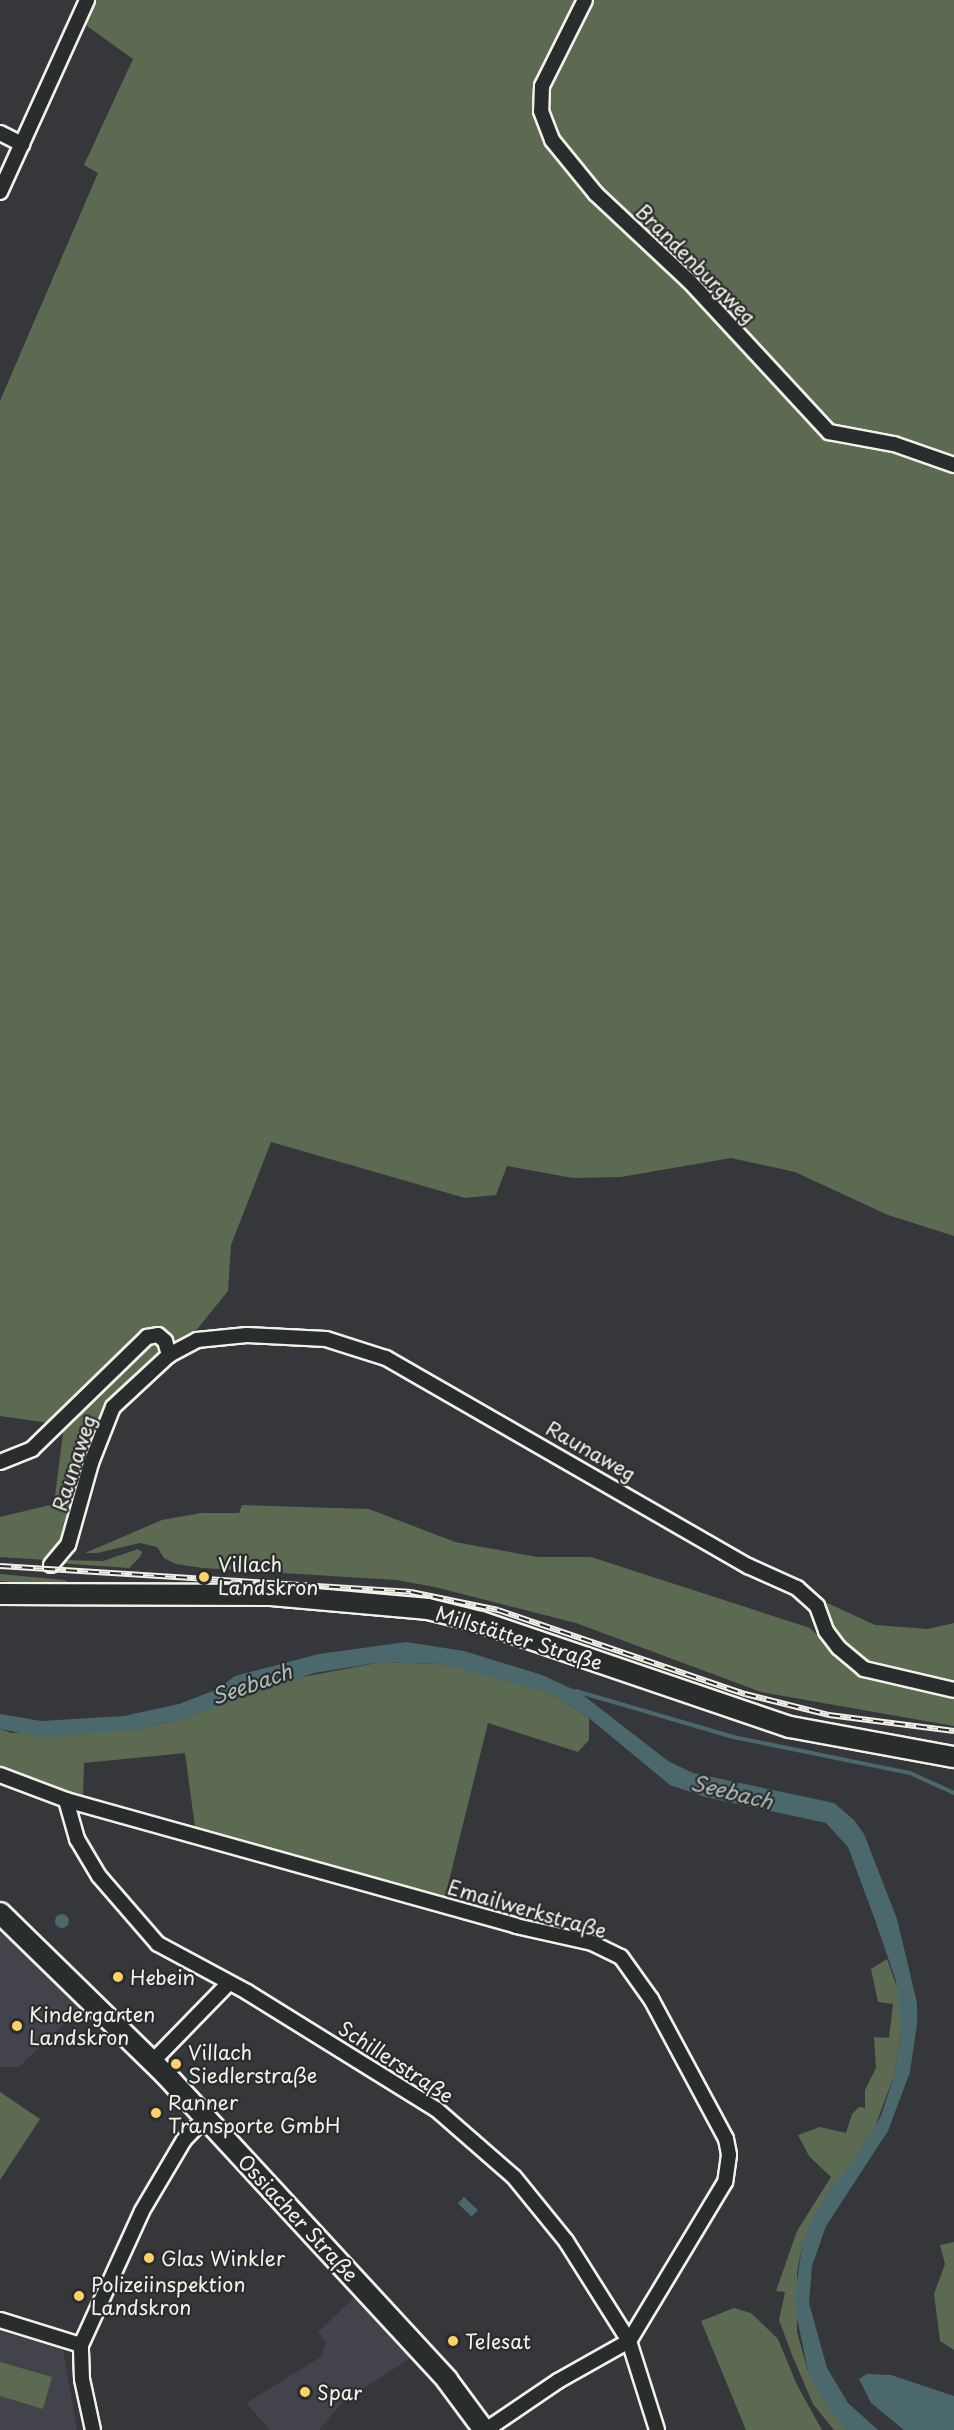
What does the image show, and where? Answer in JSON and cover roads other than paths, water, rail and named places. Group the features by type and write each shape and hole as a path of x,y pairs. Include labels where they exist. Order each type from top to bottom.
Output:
{"street":[{"path":"0,192 87,0"},
{"name":"Brandenburgweg","path":"585,0 542,86 541,111 552,140 596,194 689,281 829,432 894,444 954,465"},
{"path":"0,133 22,144"},
{"name":"Raunaweg","path":"0,1462 32,1449 147,1337 158,1335 165,1341 169,1355"},
{"name":"Raunaweg","path":"51,1565 68,1545 91,1463 113,1407 169,1355 197,1340 247,1335 326,1339 386,1358 748,1566 798,1588 817,1606 826,1631 854,1663 876,1673 954,1690"},
{"name":"Millstätter Straße","path":"0,1594 271,1595 428,1609 481,1622 710,1703 790,1727 954,1757"},
{"name":"Emailwerkstraße","path":"0,1775 66,1800 516,1926 592,1943 621,1957 651,1999 726,2139 729,2155 718,2197 629,2341 558,2381 485,2430"},
{"name":"Schillerstraße","path":"66,1800 76,1839 99,1876 158,1944 228,1984 247,1992 436,2109 497,2162 566,2241 629,2341"},
{"name":"Ossiacher Straße","path":"0,1913 153,2061 447,2380 485,2430"},
{"path":"153,2061 228,1984"},
{"path":"93,2430 82,2379 81,2345 142,2211 184,2140 206,2118"},
{"path":"0,2320 81,2345"},
{"path":"629,2341 657,2430"}],"water":[{"name":"Seebach","path":"406,1642 464,1651 542,1675 579,1692 668,1761 693,1773 834,1803 854,1820 864,1834 897,1919 917,2003 917,2024 910,2072 888,2131 826,2226 812,2266 809,2303 827,2368 848,2403 878,2430 846,2430 827,2406 808,2371 794,2303 802,2246 811,2222 829,2189 852,2163 881,2116 894,2076 901,2033 896,1981 875,1920 848,1847 826,1823 705,1797 670,1785 589,1718 549,1693 441,1664 382,1662 314,1673 179,1720 128,1731 41,1737 0,1729 0,1714 41,1721 124,1716 179,1704 218,1689 235,1676 319,1654"},
{"path":"59,1914 65,1914 69,1921 65,1928 59,1928 55,1924 55,1918"},
{"path":"464,2197 478,2210 472,2217 458,2204"},
{"path":"867,2374 891,2375 954,2396 954,2430 904,2430 871,2403 859,2379"}],"waterway":[{"path":"576,1691 733,1737 910,1773 954,1793"}],"railway":[{"path":"0,1566 411,1592 498,1610 745,1694 829,1715 954,1731"}],"place":[{"name":"Villach Landskron","path":"204,1577"},
{"name":"Hebein","path":"118,1977"},
{"name":"Kindergarten Landskron","path":"17,2026"},
{"name":"Villach Siedlerstraße","path":"176,2064"},
{"name":"Ranner Transporte GmbH","path":"156,2113"},
{"name":"Glas Winkler","path":"149,2258"},
{"name":"Polizeiinspektion Landskron","path":"79,2296"},
{"name":"Telesat","path":"453,2341"},
{"name":"Spar","path":"305,2392"}]}
